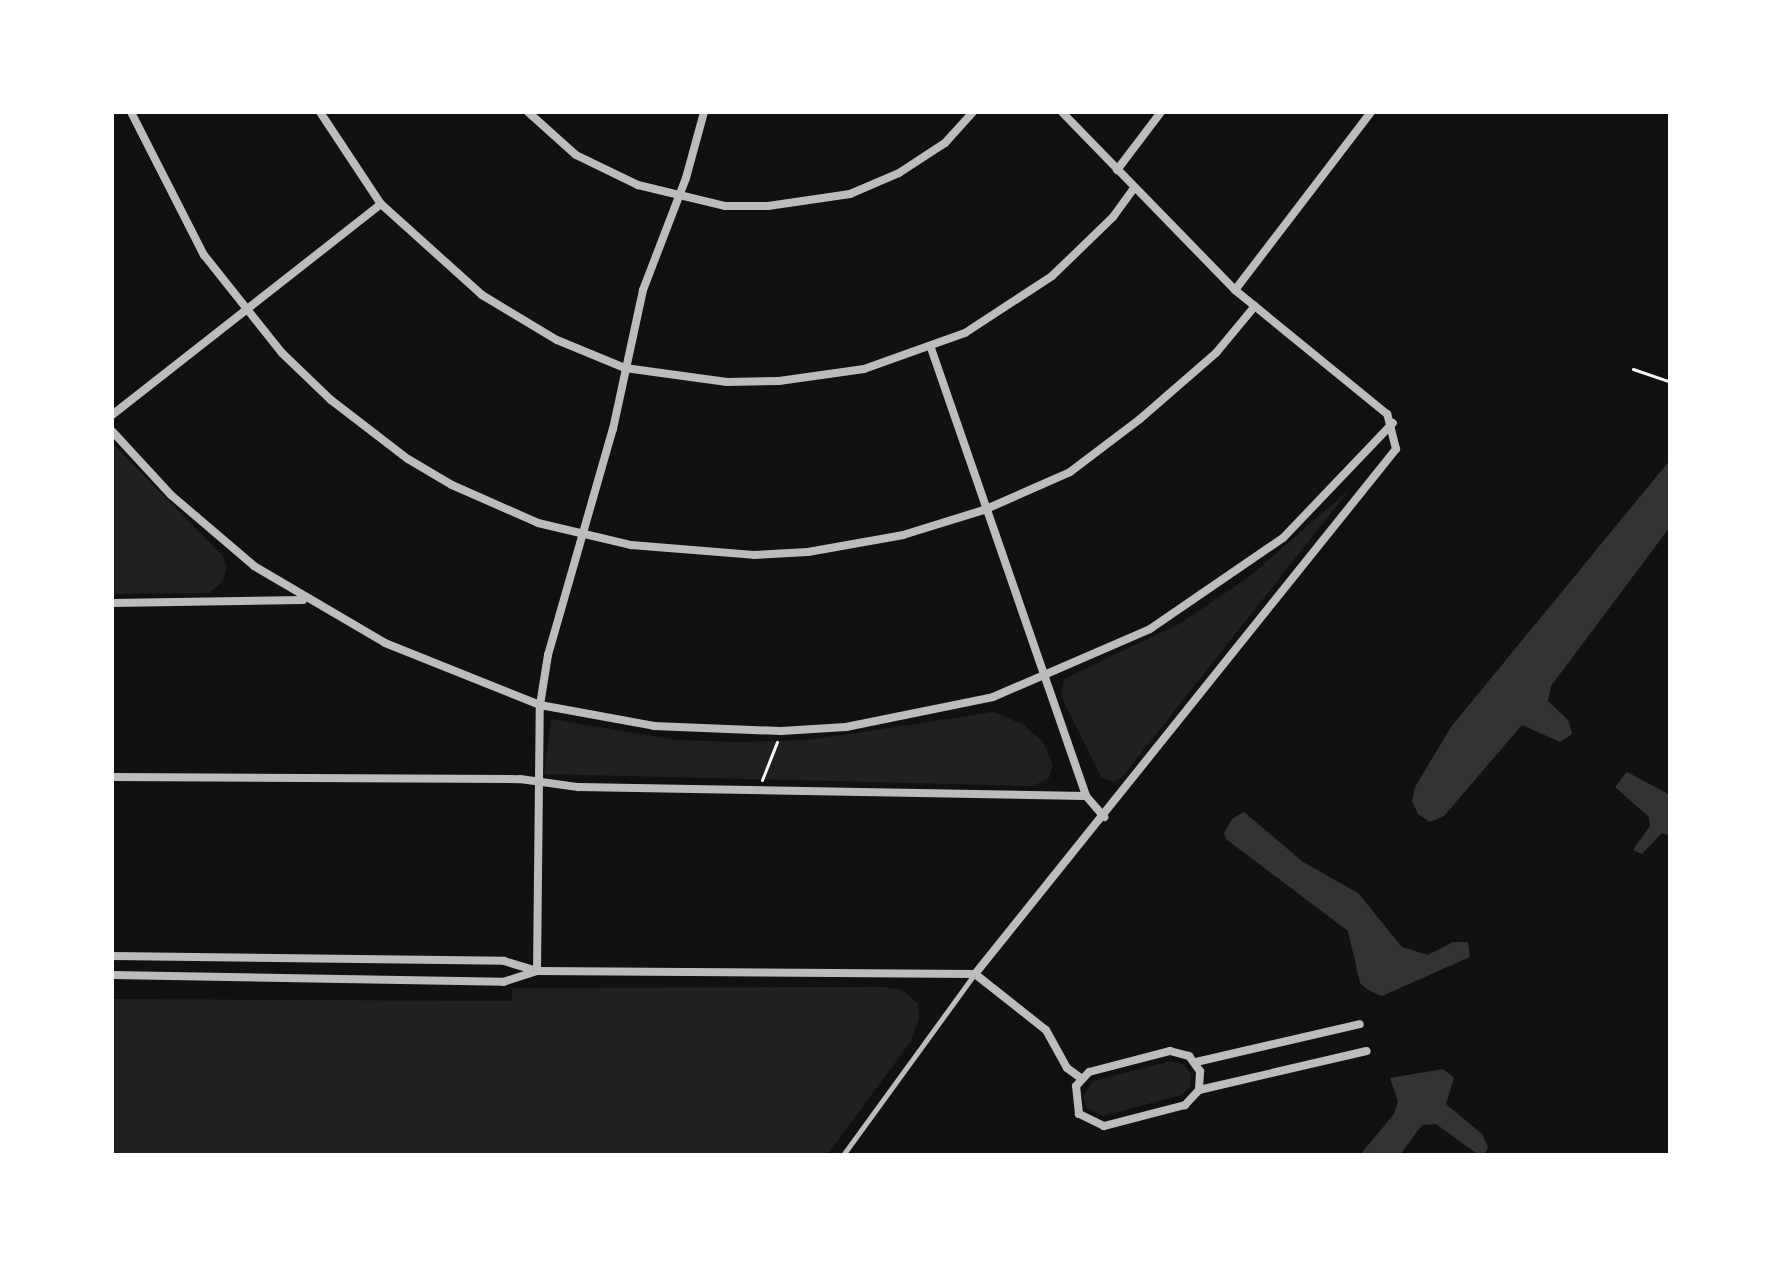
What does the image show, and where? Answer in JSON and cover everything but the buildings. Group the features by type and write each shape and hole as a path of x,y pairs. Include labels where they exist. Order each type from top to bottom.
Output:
{"street":[{"path":"131,112 181,219 246,311 331,400 408,459 493,504 583,535 674,550 781,554 872,542 984,510 1070,472 1178,389 1255,306"},
{"path":"320,112 381,204 482,295 557,340 625,368 727,382 779,381 864,369 931,348 1027,296 1092,238 1134,188"},
{"path":"528,112 576,155 602,171 678,197 768,206 850,194 899,173 945,143 973,112"},
{"path":"537,971 540,705 643,290 678,197 704,112"},
{"path":"1062,112 1235,290 1393,423"},
{"path":"1117,170 1161,112"},
{"path":"1235,290 1371,112"},
{"path":"112,415 381,204"},
{"path":"931,348 984,510 1086,796 1104,817"},
{"path":"112,431 215,535 304,600 436,666 540,705 654,726 781,731 923,714 1043,679 1150,629 1245,568 1283,538 1393,423"},
{"path":"975,974 1392,459 1393,423"},
{"path":"112,603 304,600"},
{"path":"112,777 538,780 578,787 1086,796"},
{"path":"112,956 504,961 537,971 975,974 1046,1030 1067,1068 1081,1078"},
{"path":"112,975 503,982 537,971"},
{"path":"1081,1078 1170,1051 1196,1062 1360,1024"},
{"path":"1081,1078 1074,1106 1095,1125 1185,1105 1199,1090 1367,1051"},
{"path":"1196,1062 1199,1090"}],"lane":[{"path":"843,1155 975,974"}],"path":[{"path":"1633,369 1670,382"},
{"path":"757,790 781,731"}],"shaded area":[{"path":"112,443 222,555 227,568 222,582 209,593 112,594"},
{"path":"1670,460 1670,527 1551,686 1548,701 1569,721 1572,734 1560,742 1522,725 1444,816 1430,822 1418,814 1412,801 1415,787 1451,727"},
{"path":"1350,489 1122,777 1114,782 1101,777 1061,696 1064,679 1181,623 1250,576"},
{"path":"994,712 1024,725 1043,742 1053,765 1049,778 1033,786 544,774 551,719 676,740 739,742 809,740"},
{"path":"1627,772 1670,795 1670,836 1662,833 1642,854 1633,850 1650,826 1649,817 1615,787"},
{"path":"1244,812 1303,862 1358,893 1402,947 1428,955 1453,942 1468,942 1470,957 1382,996 1368,990 1360,983 1348,931 1226,839 1224,833 1232,819"},
{"path":"883,987 902,990 918,1003 919,1018 911,1041 827,1155 112,1155 112,999 512,1001 512,988"},
{"path":"1171,1061 1183,1064 1191,1074 1190,1087 1181,1095 1103,1116 1087,1108 1083,1096 1093,1081"},
{"path":"1443,1069 1454,1078 1446,1104 1482,1134 1488,1147 1485,1153 1476,1153 1436,1124 1422,1125 1400,1155 1360,1155 1394,1114 1398,1101 1390,1078"}]}
